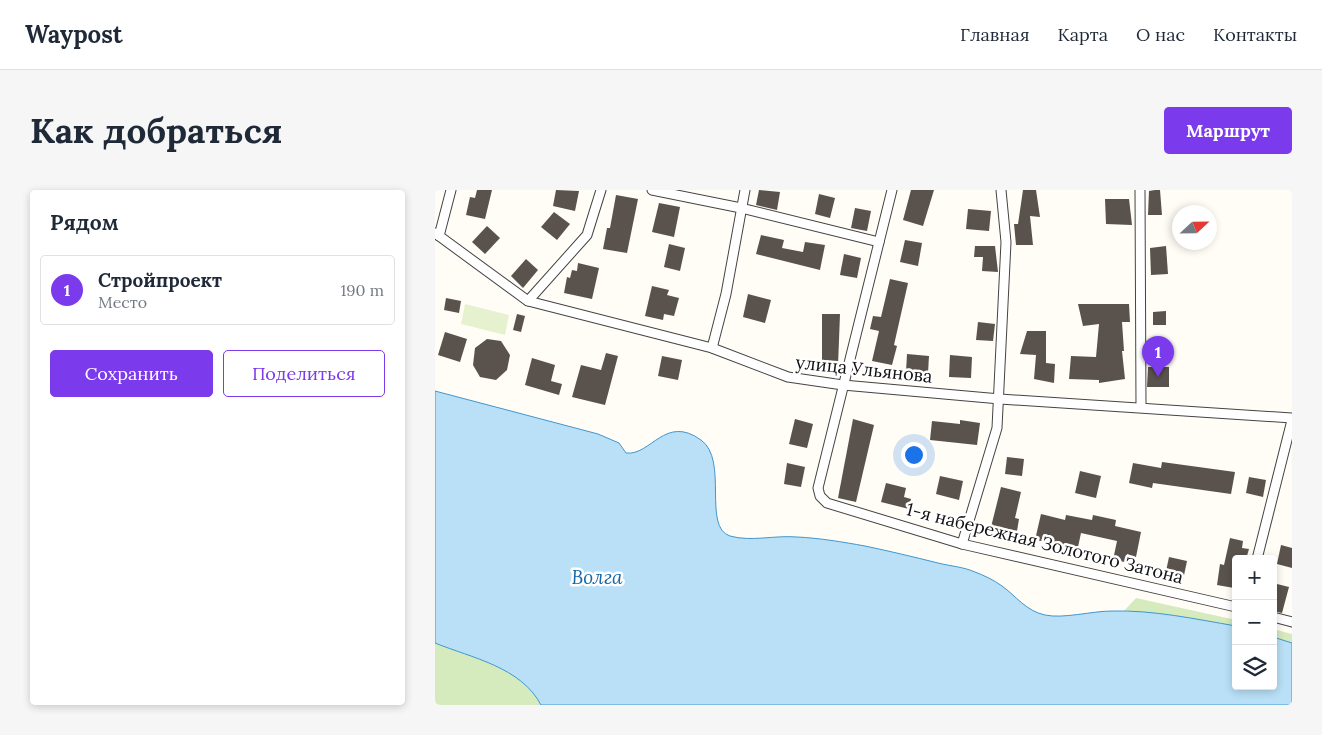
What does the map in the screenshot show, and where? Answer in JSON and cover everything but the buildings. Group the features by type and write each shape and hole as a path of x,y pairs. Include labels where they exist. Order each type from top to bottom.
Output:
{"street":[{"path":"437,234 451,190"},
{"path":"528,301 587,235 601,190"},
{"path":"652,190 741,208 879,242"},
{"path":"713,348 726,294 745,190"},
{"path":"843,385 893,190"},
{"path":"963,544 997,428 1007,242 1001,190"},
{"path":"1141,190 1141,407"},
{"name":"улица Ульянова","path":"437,234 528,301 713,348 788,377 843,385 999,399 1141,407 1292,419"},
{"name":"1-я набережная Золотого Затона","path":"843,385 818,488 820,496 827,503 963,544 1232,605"},
{"path":"1258,555 1292,419"},
{"path":"1277,618 1292,622"}],"green space":[{"path":"465,304 509,315 505,335 461,324"},
{"path":"1136,598 1232,619 1232,625 1124,611"},
{"path":"1277,630 1292,634 1292,643 1277,638"},
{"path":"435,643 480,659 508,673 521,681 541,705 435,705"}],"water":[{"name":"Волга","path":"435,391 598,434 619,443 626,453 643,449 668,433 678,431 688,433 701,440 709,449 715,477 718,520 722,530 730,536 738,538 789,537 831,540 966,569 996,582 1027,607 1045,615 1060,616 1104,611 1128,611 1232,625 1232,690 1277,690 1277,638 1292,643 1292,705 541,705 521,681 508,673 480,659 435,643"}],"place":[{"name":"Стройпроект","path":"1158,377"}]}
